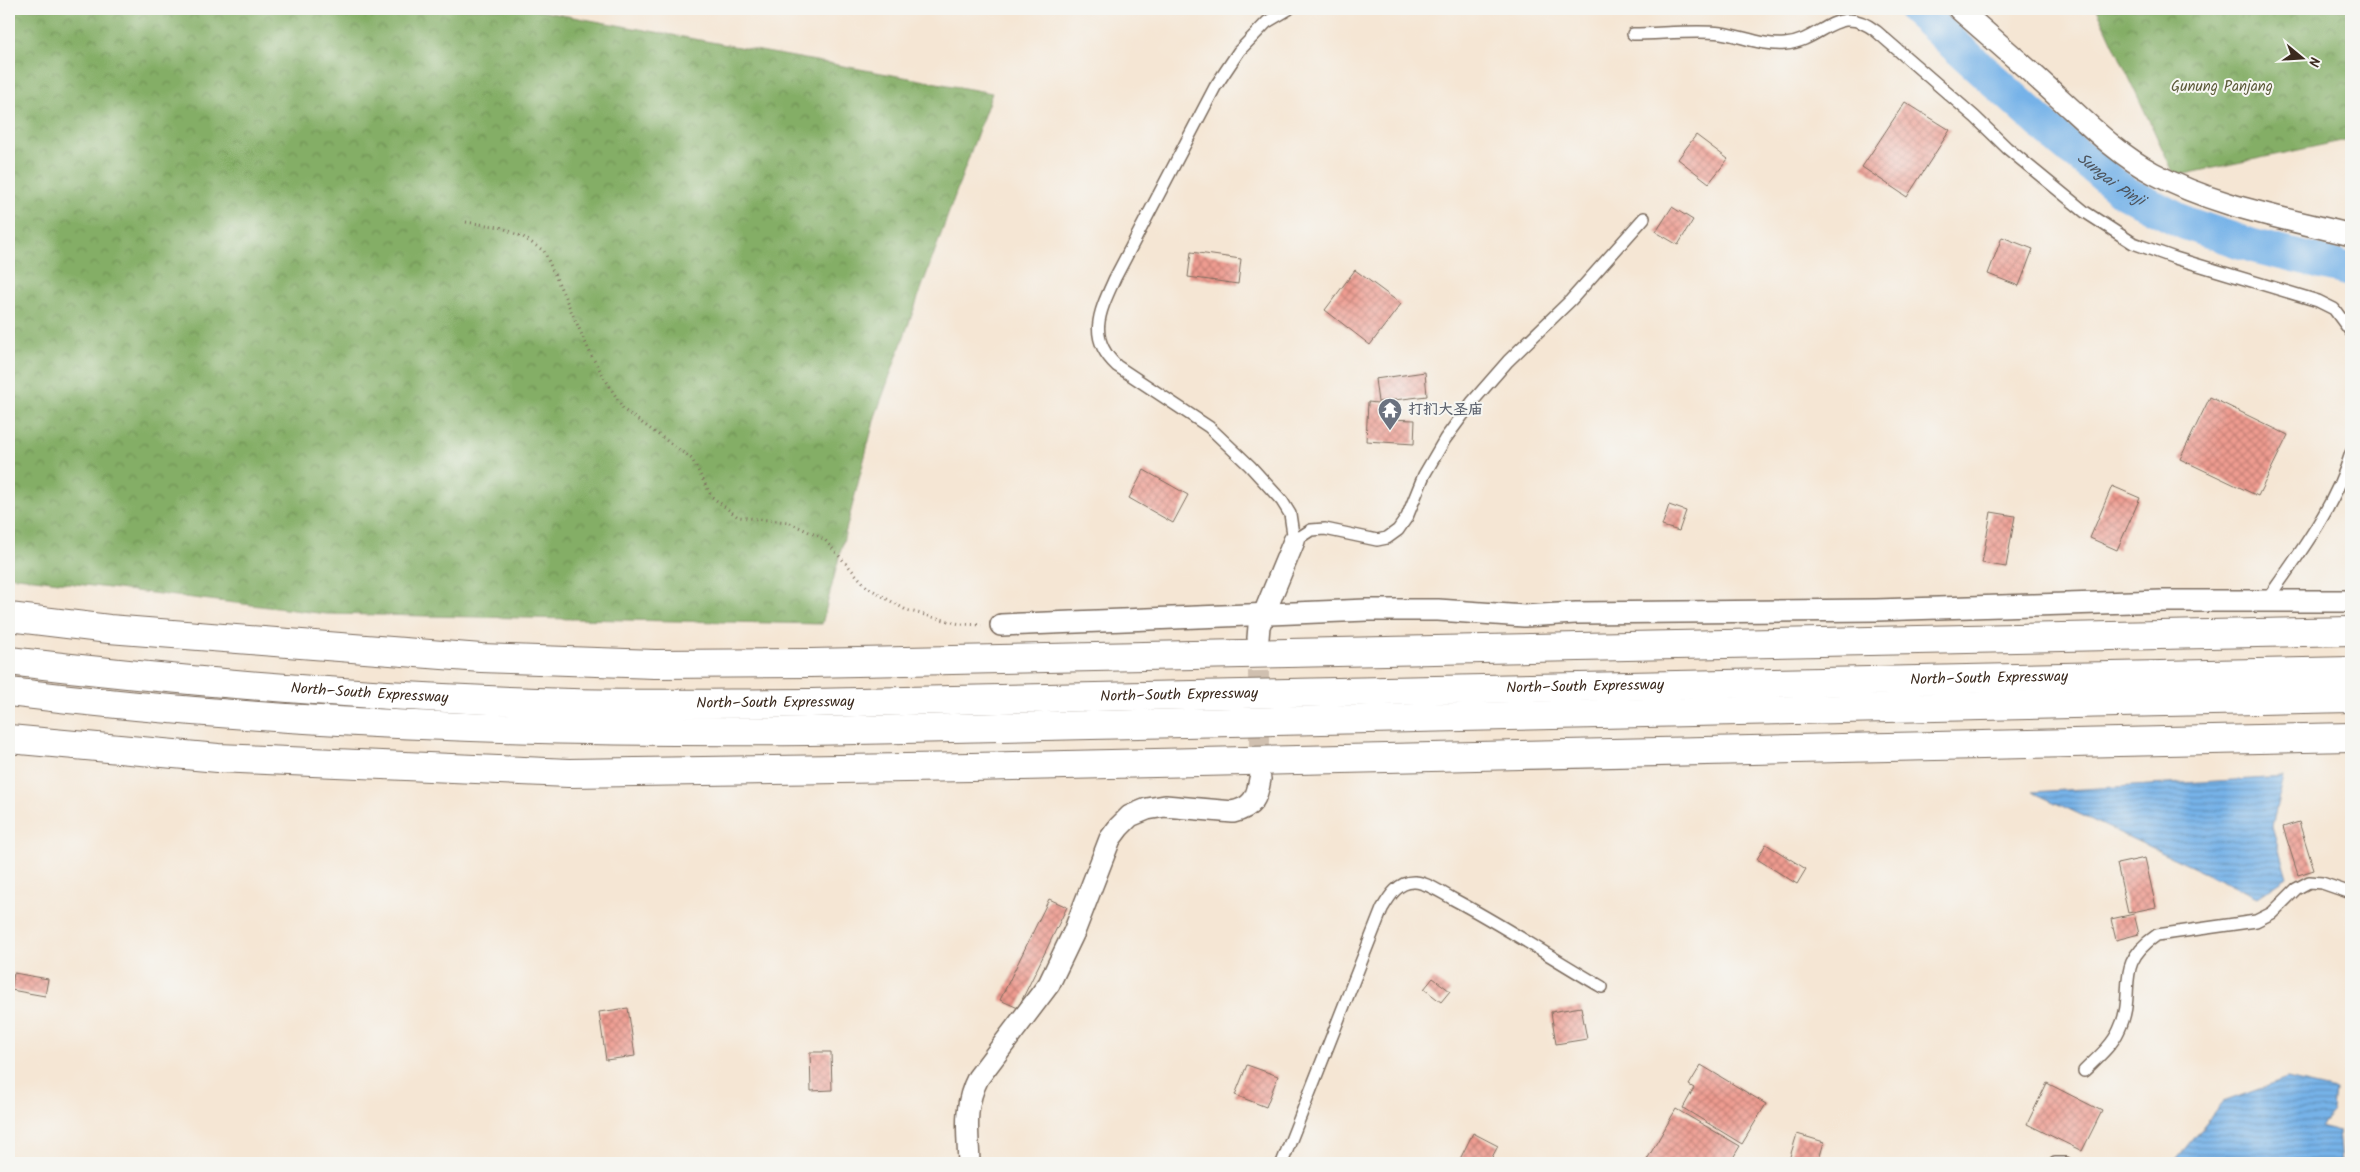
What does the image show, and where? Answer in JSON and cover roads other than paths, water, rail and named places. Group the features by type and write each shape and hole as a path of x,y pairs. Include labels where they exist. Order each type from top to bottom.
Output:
{"main road":[{"path":"9,617 109,629 351,649 481,658 656,664 848,663 2351,631"},
{"name":"North–South Expressway","path":"9,661 104,672 291,688 479,700 653,704 819,703 2351,671"},
{"name":"North–South Expressway","path":"9,692 104,704 336,722 477,729 644,732 2351,698"},
{"path":"9,739 218,758 578,773 962,767 2351,737"}],"street":[{"path":"1959,9 2122,153 2151,172 2192,193 2226,204 2351,235"},
{"path":"1258,638 1259,626 1294,541"},
{"path":"1001,625 1264,613 1438,610 1524,616 1576,613 1876,610 2143,602 2351,601"},
{"path":"970,1163 967,1106 971,1091 978,1078 1049,984 1074,932 1110,839 1130,816 1146,809 1165,806 1234,812 1244,809 1252,804 1255,799 1260,779"}],"lane":[{"path":"1289,9 1267,22 1239,50 1215,87 1115,278 1104,302 1099,323 1099,340 1105,355 1117,366 1209,427 1250,466 1282,501 1290,514 1294,541 1312,530 1325,529 1377,540 1387,538 1398,530 1445,439 1473,401 1508,362 1571,300 1644,218"},
{"path":"1632,34 1720,33 1784,45 1801,42 1830,24 1847,18 1857,20 1876,31 2008,148 2084,212 2133,243 2318,301 2334,309 2351,332"},
{"path":"2266,601 2324,513 2345,473 2351,453"},
{"path":"1282,1163 1382,910 1391,895 1401,885 1415,882 1432,888 1485,916 1602,987"},
{"path":"2084,1071 2119,1032 2125,1014 2127,974 2133,957 2157,935 2256,921 2272,913 2296,889 2308,882 2322,883 2351,893"},
{"path":"2056,1163 2066,1163"}],"water":[{"path":"2284,777 2272,826 2287,877 2257,897 2032,792"},
{"path":"2287,1079 2335,1090 2333,1112 2320,1126 2338,1131 2341,1163 2173,1163 2223,1102"}],"waterway":[{"name":"Sungai Pinji","path":"1915,9 2061,141 2123,191 2185,223 2253,246 2351,270"}],"tunnel":[{"path":"1258,639 1260,775"}],"place":[{"name":"打扪大圣庙","path":"1390,431"}],"park label":[{"name":"Gunung Panjang","path":"2222,87"}]}
